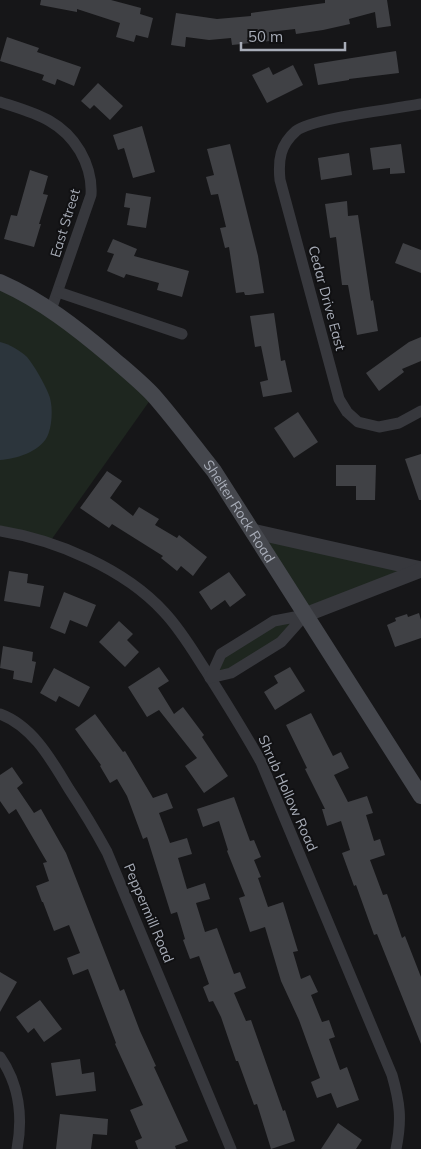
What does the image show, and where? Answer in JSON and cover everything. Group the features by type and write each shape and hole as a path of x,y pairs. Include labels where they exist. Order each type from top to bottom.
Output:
{"main road":[{"name":"Shelter Rock Road","path":"0,282 51,310 90,340 136,378 186,435 214,471 421,796"}],"street":[{"name":"East Street","path":"0,102 36,113 58,125 73,139 86,161 92,185 91,195 51,310"},
{"name":"Cedar Drive East","path":"421,104 318,122 297,130 284,145 280,154 279,167 280,180 339,399 347,412 358,422 379,427 399,423 421,411"},
{"path":"58,292 182,334"},
{"name":"Shrub Hollow Road","path":"0,531 23,534 64,548 123,577 150,598 165,612 182,633 238,720 262,762 392,1075 399,1102 400,1130 396,1149"},
{"path":"252,531 421,570"},
{"path":"210,678 221,654 274,621 306,615 421,570"},
{"path":"210,678 231,673 281,642 306,615"},
{"name":"Peppermill Road","path":"0,714 20,725 44,750 94,828 111,861 231,1149"},
{"path":"0,1057 12,1077 18,1096 20,1133 16,1149"}],"shaded area":[{"path":"0,282 11,287 153,396 49,543 0,531"},
{"path":"0,342 18,350 30,361 48,394 52,413 49,433 39,447 20,456 0,460"},
{"path":"252,531 421,569 306,615 281,642 210,678 221,654 274,621 305,615"}],"building":[{"path":"41,0 111,0 141,8 140,14 153,18 148,38 136,35 134,42 116,37 120,23 77,9 77,12 40,5"},
{"path":"325,0 387,0 391,26 377,28 375,12 349,19 350,24 323,30 296,34 295,29 269,32 270,41 232,45 231,38 209,40 186,37 185,47 171,45 176,13 217,19 251,16 251,13 325,3"},
{"path":"7,37 39,48 37,52 81,67 74,86 57,79 55,85 42,80 44,75 0,61"},
{"path":"396,51 399,73 318,85 314,64"},
{"path":"293,65 303,85 267,103 252,75 269,67 273,75"},
{"path":"98,83 123,106 110,120 94,105 90,109 81,101"},
{"path":"142,126 155,172 133,178 124,148 118,150 113,135"},
{"path":"230,144 258,256 264,293 245,295 244,292 236,293 229,247 225,248 220,228 226,227 218,194 211,195 206,177 214,175 207,149"},
{"path":"401,144 405,173 390,174 390,168 373,170 370,148"},
{"path":"349,153 352,175 321,180 318,158"},
{"path":"30,170 48,176 43,194 48,195 34,247 4,239 11,215 17,216"},
{"path":"126,193 151,197 146,228 127,225 130,208 124,207"},
{"path":"347,201 348,216 358,215 371,301 373,300 378,331 357,335 348,285 342,285 336,237 330,238 325,204"},
{"path":"113,239 137,249 134,256 189,271 182,297 157,290 159,283 126,274 124,278 107,271 114,254 107,252"},
{"path":"403,243 421,250 421,273 395,263"},
{"path":"274,313 281,361 285,360 292,392 263,397 260,382 268,380 261,346 255,347 250,316"},
{"path":"421,337 421,361 402,369 404,372 379,391 366,373 409,342"},
{"path":"298,412 318,442 294,458 274,428"},
{"path":"421,454 421,500 419,500 405,459"},
{"path":"336,465 376,465 375,500 356,500 356,486 336,486"},
{"path":"107,471 122,481 110,498 133,516 139,507 159,519 155,525 177,538 179,535 207,557 193,576 181,566 177,571 161,558 163,556 112,524 109,528 80,508"},
{"path":"9,571 28,574 27,583 44,586 40,607 4,601"},
{"path":"229,572 246,595 230,607 225,600 211,610 199,592"},
{"path":"64,592 96,605 87,627 70,620 65,634 50,628"},
{"path":"419,613 421,638 395,647 387,625 396,621 395,618 407,614 408,617"},
{"path":"119,621 133,634 127,640 139,652 125,667 99,642"},
{"path":"3,646 33,652 32,661 36,662 32,683 13,679 14,671 0,668"},
{"path":"159,667 169,681 158,688 174,714 183,707 204,735 202,737 228,776 204,793 185,766 197,758 159,710 147,717 128,687"},
{"path":"290,667 305,691 275,710 264,692 278,683 274,676"},
{"path":"54,668 90,687 79,707 59,696 56,702 40,693"},
{"path":"311,713 333,756 341,752 349,768 334,775 348,802 367,796 373,813 366,815 374,841 380,839 385,855 370,860 383,895 387,894 402,938 405,936 421,977 421,1044 377,934 374,935 342,853 350,850 341,821 327,826 322,809 325,809 286,725"},
{"path":"95,714 123,752 125,751 153,798 167,793 173,808 159,813 170,843 187,838 192,854 178,858 187,889 205,883 210,899 196,903 205,932 217,928 234,974 240,972 246,988 234,993 246,1021 251,1020 295,1141 271,1149 257,1104 254,1105 221,1017 213,1001 209,1002 203,987 209,984 199,956 190,959 183,940 185,939 177,912 171,914 147,837 143,839 127,796 117,779 110,783 101,765 75,729"},
{"path":"12,767 23,783 17,788 34,813 41,809 66,853 120,991 124,989 156,1066 154,1067 188,1141 175,1146 176,1149 138,1149 135,1141 142,1138 130,1110 143,1105 115,1044 88,969 73,975 67,958 80,953 69,925 54,931 42,902 36,886 49,881 43,863 47,862 16,809 9,814 0,801 0,775"},
{"path":"234,797 250,841 254,840 261,857 254,860 261,877 258,878 268,907 283,902 298,951 293,952 301,979 310,975 318,992 311,995 322,1022 329,1020 335,1037 329,1039 340,1070 347,1067 359,1100 337,1108 331,1093 317,1098 311,1082 320,1078 299,1020 281,981 265,927 250,932 239,898 245,896 227,851 219,821 203,827 197,809"},
{"path":"0,972 17,982 0,1012"},
{"path":"40,1000 62,1029 44,1042 34,1028 28,1033 16,1017"},
{"path":"80,1059 82,1074 94,1072 96,1091 56,1096 51,1063"},
{"path":"60,1114 108,1119 107,1135 93,1134 91,1149 56,1149"},
{"path":"338,1123 362,1140 356,1149 321,1149"}]}
